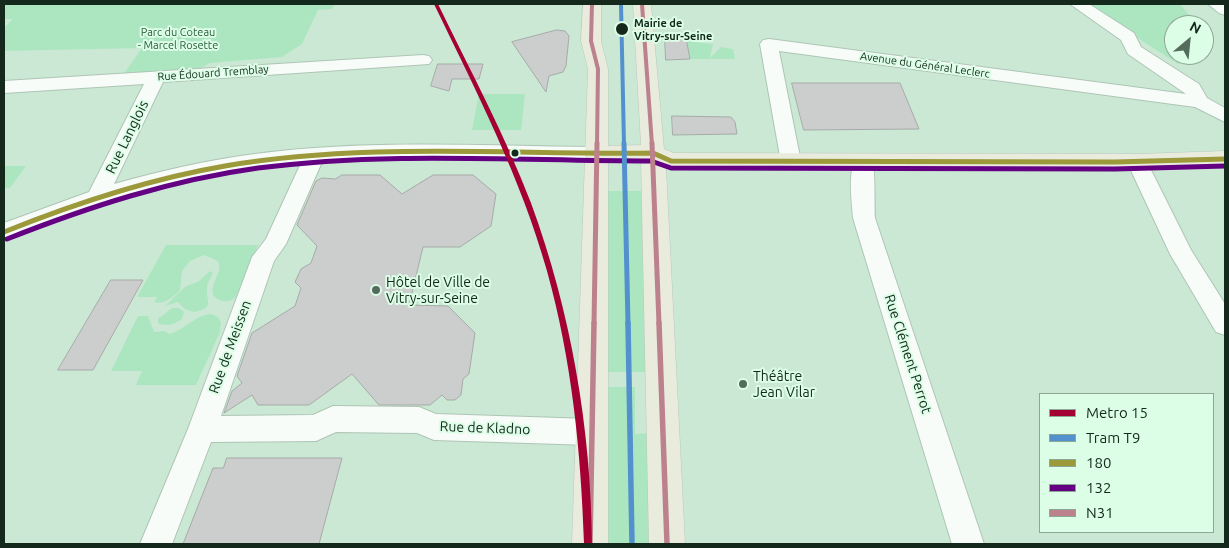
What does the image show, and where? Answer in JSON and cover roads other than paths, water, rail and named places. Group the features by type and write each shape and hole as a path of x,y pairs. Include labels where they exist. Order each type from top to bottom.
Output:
{"main road":[{"path":"590,544 595,154 598,70 591,41 592,4"},
{"path":"642,4 653,153 667,544"},
{"path":"595,154 653,153 671,161 791,162 1137,162 1225,159"}],"street":[{"path":"1078,4 1128,37 1134,50 1192,88 1200,102 1225,116"},
{"path":"1216,4 1225,10"},
{"name":"Avenue du Général Leclerc","path":"791,162 769,44 1200,102"},
{"name":"Rue Édouard Tremblay","path":"4,87 423,60"},
{"name":"Rue Langlois","path":"97,197 156,77"},
{"path":"4,232 97,197 201,170 284,157 315,155 595,154"},
{"name":"Rue de Meissen","path":"156,544 202,429 264,257 275,244 315,155"},
{"name":"Rue Clément Perrot","path":"864,161 862,195 864,218 968,544"},
{"path":"1137,162 1182,254 1225,325"},
{"name":"Rue de Kladno","path":"202,429 316,428 333,419 419,420 434,428 591,432"}],"metro line":[{"name":"15","path":"436,4 491,116 516,174 528,203 550,270 560,308 575,386 584,464 588,544"}],"tram line":[{"name":"T9","path":"621,4 632,544"}],"place":[{"name":"Mairie de Vitry-sur-Seine","path":"622,29"},
{"name":"Hôtel de Ville de Vitry-sur-Seine","path":"376,290"},
{"name":"Théâtre Jean Vilar","path":"743,384"}],"park label":[{"name":"Parc du Coteau - Marcel Rosette","path":"178,38"}]}
